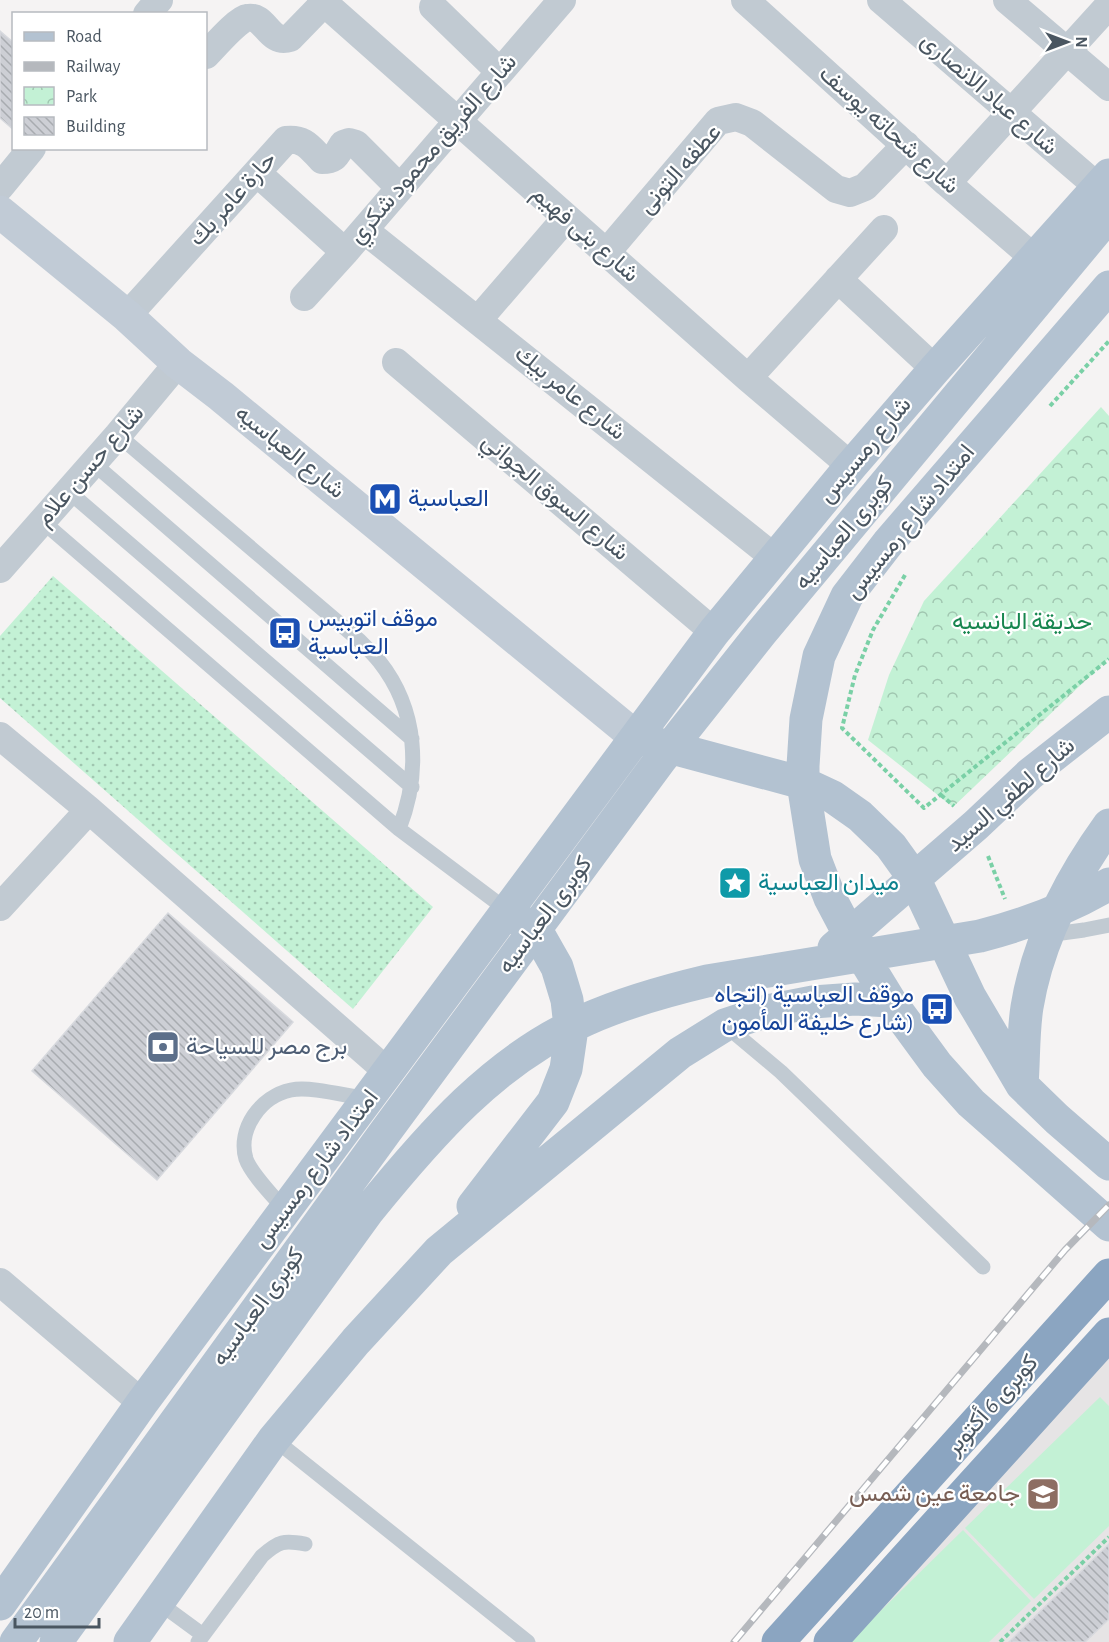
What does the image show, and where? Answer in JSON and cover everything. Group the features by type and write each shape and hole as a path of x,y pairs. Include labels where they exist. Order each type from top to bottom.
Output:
{"highway":[{"name":"كوبرى 6 أكتوبر","path":"778,1642 1109,1275"},
{"name":"كوبرى 6 أكتوبر","path":"830,1642 1109,1334"}],"main road":[{"name":"شارع رمسيس","path":"637,738 714,632 851,466 1034,258 1105,192"},
{"name":"كوبرى العباسيه","path":"16,1642 400,1112 661,759 1105,192"},
{"name":"شارع العباسيه","path":"0,207 178,363 231,403 637,738"},
{"name":"امتداد شارع رمسيس","path":"1109,287 888,543 847,596 819,656 807,719 803,783 815,859 830,898 890,1001 938,1065 971,1103 1109,1225"},
{"name":"شارع لطفي السيد","path":"914,878 1030,774 1109,712"},
{"name":"امتداد شارع رمسيس","path":"0,1604 142,1404 637,738"},
{"path":"637,738 803,783 833,797 860,816 891,846 914,878 970,997 1022,1085 1109,1164"},
{"path":"1022,1085 1026,1010 1034,972 1047,935 1072,883 1088,854 1109,825"},
{"path":"766,1011 914,878"},
{"name":"كوبرى العباسيه","path":"56,1642 368,1211 404,1167 446,1122 513,1062 584,1020 663,992 707,981 980,936 1050,915 1087,898 1109,884"},
{"path":"130,1642 274,1439 356,1341 439,1251 553,1102 566,1070 571,1035 567,1000 557,967 540,937 507,910"},
{"path":"439,1251 680,1053 725,1024 766,1011 813,1002 855,999 890,1001"}],"street":[{"path":"149,12 159,0"},
{"name":"شارع الفريق محمود شكري","path":"304,297 562,0"},
{"name":"شارع شحاته يوسف","path":"745,0 947,183 1034,258"},
{"name":"شارع عباد الانصارى","path":"881,0 1105,192"},
{"path":"1007,0 1109,87"},
{"path":"207,54 240,21 256,18 276,38 283,40 291,38 334,5"},
{"name":"شارع بنى فهيم","path":"334,5 566,218 851,466"},
{"path":"947,183 1109,5"},
{"path":"433,6 500,72"},
{"name":"عطفه التونى","path":"606,253 718,121 736,117 752,123 836,189 850,193 865,187 906,145"},
{"name":"حارة عامر بك","path":"127,316 286,140 304,141 322,160 335,158 343,144 349,142 356,144 400,188"},
{"path":"0,207 31,150"},
{"path":"257,173 345,252"},
{"path":"478,320 566,218"},
{"path":"748,378 884,229"},
{"name":"شارع عامر بيك","path":"364,230 775,558"},
{"path":"838,279 935,369"},
{"name":"شارع السوق الجواني","path":"396,362 714,632"},
{"name":"شارع حسن علام","path":"4,554 42,521 178,363"},
{"path":"0,736 89,810 388,1072"},
{"path":"0,907 89,810"},
{"path":"0,1282 142,1404"}],"lane":[{"path":"118,435 360,641 379,661 394,685 405,711 412,739 414,763 412,787 399,829"},
{"path":"93,463 412,739"},
{"path":"68,491 412,787"},
{"path":"42,521 399,829 507,910"},
{"path":"1047,935 1109,925"},
{"path":"725,1024 781,1072 984,1267"},
{"path":"285,1210 246,1160 244,1145 253,1115 277,1094 292,1090 307,1089 368,1099"},
{"path":"274,1439 528,1642"},
{"path":"158,1602 200,1638 262,1556 274,1545 290,1541 305,1544"}],"path":[{"path":"1050,406 1109,341"},
{"path":"909,568 873,630 855,675 842,728 924,808 1109,659"},
{"path":"1000,1642 1109,1537"}],"shaded area":[{"name":"جامعة عين شمس","path":"1109,1346 1109,1642 845,1642"}],"green space":[{"name":"حديقة البانسيه","path":"1101,407 1109,416 1109,658 953,807 868,740 889,675 924,601"},
{"path":"53,576 433,907 353,1009 0,698 0,636"},
{"path":"1100,1397 1109,1406 1109,1526 1034,1599 965,1528"},
{"path":"963,1530 1031,1601 989,1642 849,1642"}],"building":[{"path":"0,31 12,41 12,128 0,118"},
{"name":"برج مصر للسياحة","path":"168,913 293,1022 157,1180 32,1071"},
{"path":"1109,1544 1109,1619 1085,1642 1009,1642"}],"railway":[{"path":"734,1642 1065,1250 1109,1205"}],"place":[{"name":"العباسية","path":"385,499"},
{"name":"موقف اتوبيس العباسية","path":"285,633"},
{"name":"ميدان العباسية","path":"735,883"},
{"name":"موقف العباسية (اتجاه شارع خليفة المأمون)","path":"937,1009"},
{"name":"برج مصر للسياحة","path":"163,1047"},
{"name":"جامعة عين شمس","path":"1043,1494"}]}
